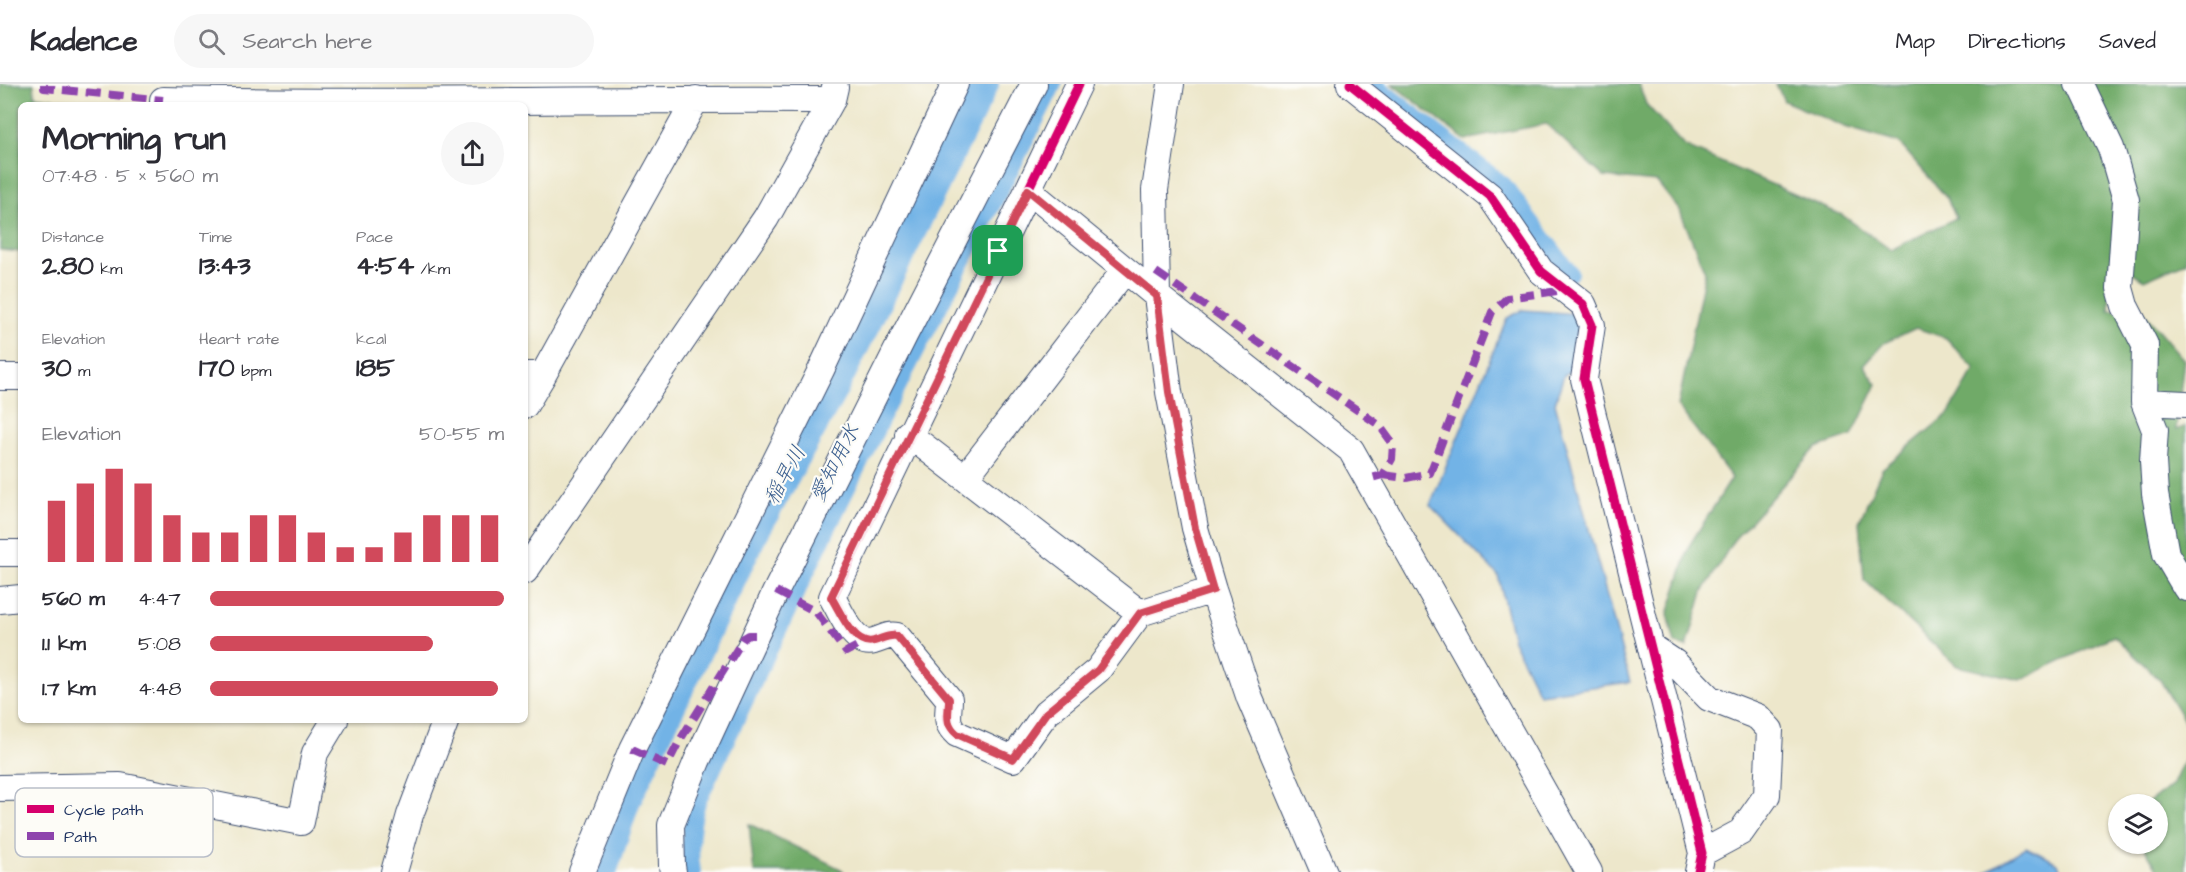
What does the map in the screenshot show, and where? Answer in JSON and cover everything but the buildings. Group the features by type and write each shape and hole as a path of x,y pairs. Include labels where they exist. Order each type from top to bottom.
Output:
{"street":[{"path":"582,872 632,748 821,370 956,84"},
{"path":"674,872 671,825 697,761 776,591 1034,84"},
{"path":"1079,84 831,597 855,635 865,642 872,642 891,634 897,636 949,699 947,720 950,728 957,734 1013,759 1046,713 1098,670 1140,613 1213,590"},
{"path":"1171,84 1155,190 1157,296 1169,392 1195,528 1213,590 1250,699 1324,872"},
{"path":"1350,84 1490,196 1541,272 1582,304 1592,326 1584,379 1651,647 1700,862 1742,832 1767,795 1770,730 1758,717 1709,698 1675,663 1651,647"},
{"path":"2078,84 2083,89 2111,148 2126,200 2120,288 2125,306 2145,345 2144,402 2154,430 2155,494 2166,554 2186,588"},
{"path":"528,102 696,99 834,92"},
{"path":"528,567 766,218 834,92"},
{"path":"528,395 534,375 696,99"},
{"path":"163,102 163,100 222,102"},
{"path":"1028,190 1351,450 1589,872"},
{"path":"965,478 1125,270"},
{"path":"0,377 18,377"},
{"path":"2144,402 2186,404"},
{"path":"908,434 1140,613"},
{"path":"0,553 18,553"},
{"path":"0,600 18,598"},
{"path":"213,804 301,822 315,753 333,723"},
{"path":"394,872 410,815 445,723"},
{"path":"0,788 120,786 130,788"}],"green space":[{"path":"0,84 34,84 35,96 78,102 18,102 18,252 0,250"},
{"path":"1392,84 1639,84 1646,104 1684,146 1842,215 1891,250 1956,218 1947,198 1899,143 1845,127 1784,101 1776,84 2186,84 2186,262 2144,280 2113,260 2109,310 2142,311 2184,360 2176,430 2186,426 2186,724 2160,680 2114,636 2020,680 1957,666 1864,580 1859,522 1882,469 1949,413 1975,369 1946,338 1916,328 1884,343 1864,365 1877,384 1852,436 1816,448 1733,541 1703,592 1687,647 1675,644 1668,614 1690,544 1732,478 1678,406 1705,272 1680,211 1657,182 1604,177 1546,124 1465,140"},
{"path":"2186,755 2186,872 2159,872 2148,854 2168,854 2168,794 2160,794 2173,784"},
{"path":"749,824 841,869 844,872 754,872"}],"water":[{"path":"1523,310 1578,314 1579,366 1564,375 1555,403 1630,682 1539,694 1513,641 1498,575 1430,505 1507,318"},
{"path":"2026,847 2058,863 2061,872 1986,872"}],"waterway":[{"name":"稲早川","path":"601,872 624,802 750,537 834,385 983,84"},
{"name":"愛知用水","path":"692,872 690,837 697,802 853,474 1053,84"},
{"path":"1373,84 1503,185 1569,273"}],"marked path":[{"path":"44,84 44,88 163,100"},
{"path":"1156,272 1379,425 1393,444 1392,459 1383,475 1368,479"},
{"path":"1383,475 1406,478 1430,473 1492,312 1507,298 1565,290"},
{"path":"776,591 816,612 846,652 865,642"},
{"path":"632,749 667,765 680,740 744,638 755,635"}],"cycle path":[{"path":"1079,84 832,597 848,626 860,639 874,641 888,636 897,636 949,699 949,722 957,734 1013,759 1046,713 1098,670 1140,613 1213,590"},
{"path":"1350,84 1490,196 1541,271 1583,304 1592,325 1584,379 1702,853 1698,872"}],"route":[{"path":"1028,190 1157,296 1169,392 1195,528 1213,590 1140,613 1098,670 1046,713 1013,759 957,734 950,728 947,720 949,699 897,636 891,634 872,642 865,642 855,635 831,597 998,251 1028,190"}]}
